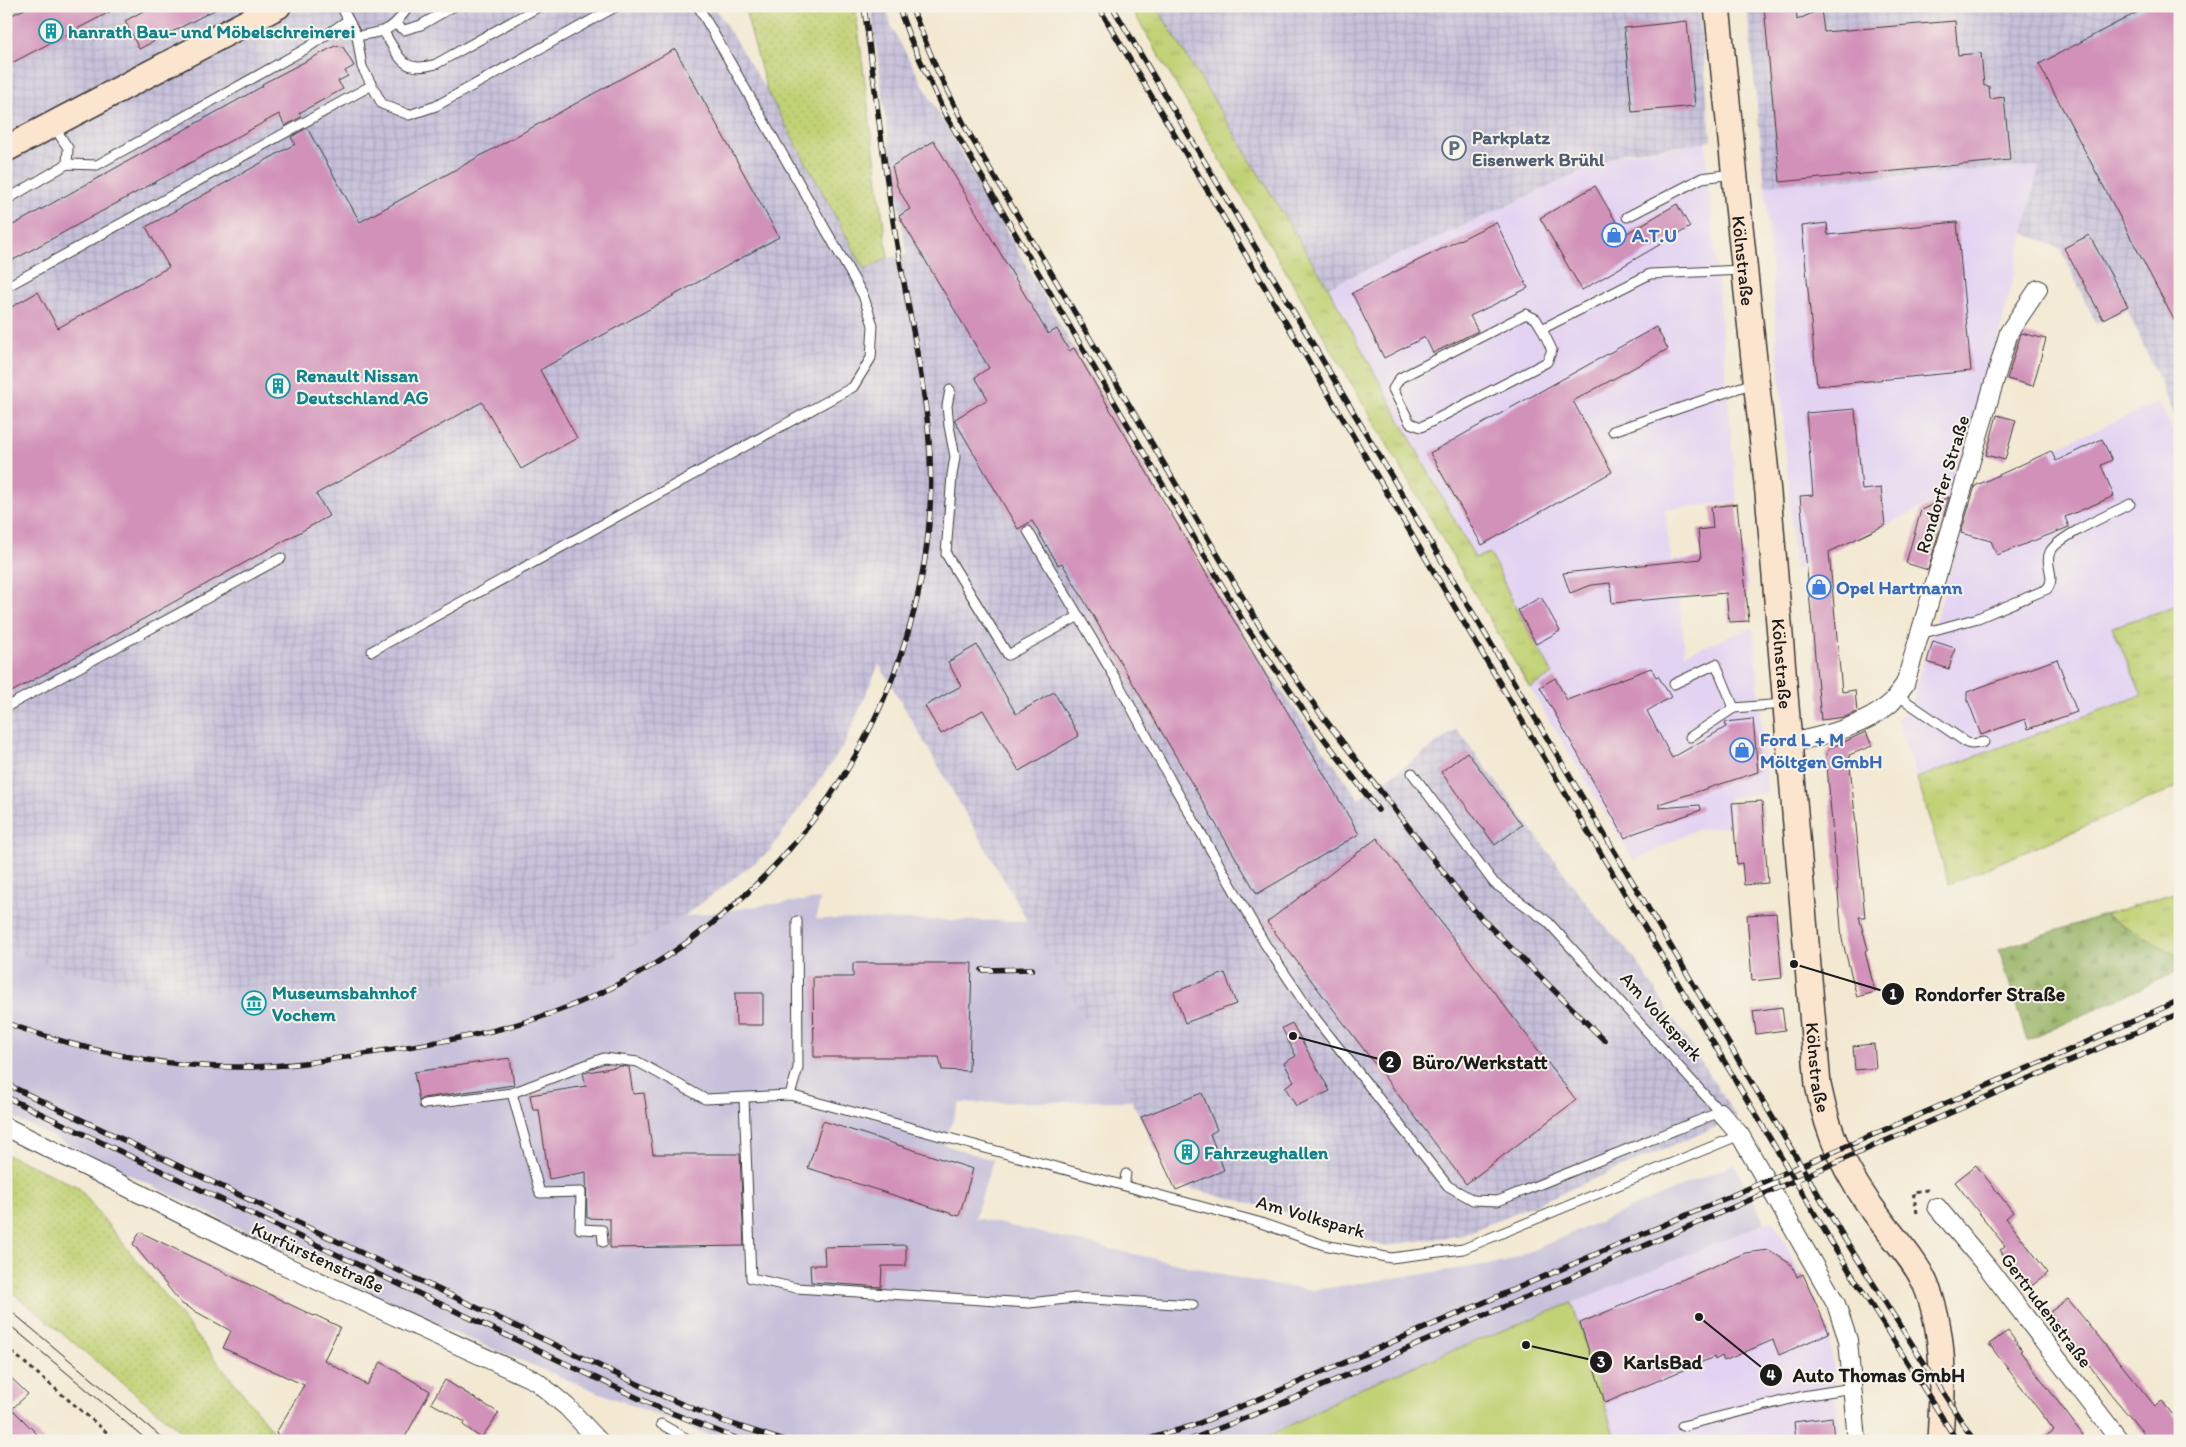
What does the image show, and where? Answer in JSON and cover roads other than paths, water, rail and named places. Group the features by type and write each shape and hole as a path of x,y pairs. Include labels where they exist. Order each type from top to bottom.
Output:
{"main road":[{"path":"6,149 278,6"},
{"name":"Kölnstraße","path":"1717,6 1787,704 1818,1085 1832,1141 1848,1173 1924,1282 1934,1310 1940,1349 1940,1441"}],"street":[{"name":"Rondorfer Straße","path":"1790,743 1834,733 1877,714 1893,701 1905,684 2009,332 2038,289"},
{"name":"Am Volkspark","path":"1720,1112 1740,1135 1836,1304 1848,1340 1857,1441"},
{"name":"Kurfürstenstraße","path":"6,1127 276,1262 536,1382 567,1407 600,1441"},
{"name":"Gertrudenstraße","path":"1937,1207 1988,1268 2120,1441"}],"lane":[{"path":"341,6 357,36 362,67 382,104 408,115 436,106 617,6"},
{"path":"357,36 384,32 396,25 409,6"},
{"path":"396,25 404,30 421,25 454,6"},
{"path":"384,32 401,59 409,66 421,68 436,64 540,6"},
{"path":"372,651 853,387 871,358 872,325 863,295 698,6"},
{"path":"6,200 67,164 97,165 307,48 348,20"},
{"path":"6,287 372,85"},
{"path":"52,125 68,148 67,164"},
{"path":"1627,217 1702,178 1734,174"},
{"path":"1542,329 1650,274 1744,270"},
{"path":"1526,314 1536,319 1542,329 1552,350 1547,362 1421,427 1410,423 1393,390 1400,378 1526,314"},
{"path":"1613,431 1756,382"},
{"path":"950,390 947,406 948,426 955,456 946,554 1008,656 1079,616"},
{"path":"1919,634 1978,618 2039,594 2051,585 2052,577 2049,559 2055,545 2079,530 2130,504"},
{"path":"1028,531 1079,616 1265,944 1312,1014 1448,1186 1473,1200 1498,1201 1720,1112"},
{"path":"6,707 281,558"},
{"path":"1674,684 1716,664 1734,708"},
{"path":"1897,694 1967,743 1984,742"},
{"path":"1690,737 1734,708 1787,704"},
{"name":"Am Volkspark","path":"1412,773 1494,883 1548,922 1720,1112"},
{"path":"790,1095 798,1068 797,921"},
{"name":"Am Volkspark","path":"424,1104 512,1093 604,1058 638,1062 705,1099 790,1095 1258,1222 1324,1246 1391,1258 1463,1250 1740,1135"},
{"path":"512,1093 540,1193 581,1192 580,1228 602,1230 603,1242"},
{"path":"744,1098 751,1278 796,1288 1019,1302 1075,1298 1193,1305"},
{"path":"1124,1185 1126,1174"},
{"path":"1682,1426 1802,1396 1852,1388"},
{"path":"661,1424 691,1441"}],"tram line":[{"path":"6,1307 166,1441"},
{"path":"6,1322 148,1441"}],"railway":[{"path":"6,1023 62,1041 119,1055 177,1064 236,1067 273,1066 328,1060 468,1036 552,1013 624,982 689,941 748,892 800,836 845,774 881,706 908,634 925,558 930,516 931,475 924,397 891,210 864,6"},
{"path":"898,6 909,36 945,114 1246,626 1310,720 1378,810"},
{"path":"911,6 937,70 967,130 1262,630 1320,713 1458,891 1481,918 1604,1040"},
{"path":"1098,6 1835,1248 1957,1441"},
{"path":"1112,6 1846,1241 1974,1441"},
{"path":"982,970 1032,969"},
{"path":"1142,1441 1192,1426 1274,1393 2067,1051 2180,1000"},
{"path":"1187,1441 1278,1405 2180,1013"},
{"path":"6,1084 665,1397 723,1421 785,1441"},
{"path":"6,1097 659,1408 743,1441"}],"place":[{"name":"hanrath Bau- und Möbelschreinerei","path":"51,31"},
{"name":"Parkplatz Eisenwerk Brühl","path":"1454,148"},
{"name":"A.T.U","path":"1614,235"},
{"name":"Renault Nissan Deutschland AG","path":"278,386"},
{"name":"Opel Hartmann","path":"1819,587"},
{"name":"Ford L + M Möltgen GmbH","path":"1742,750"},
{"name":"Rondorfer Straße","path":"1794,964"},
{"name":"Museumsbahnhof Vochem","path":"254,1003"},
{"name":"Büro/Werkstatt","path":"1293,1036"},
{"name":"Fahrzeughallen","path":"1187,1152"},
{"name":"Auto Thomas GmbH","path":"1699,1317"},
{"name":"KarlsBad","path":"1526,1345"}]}
